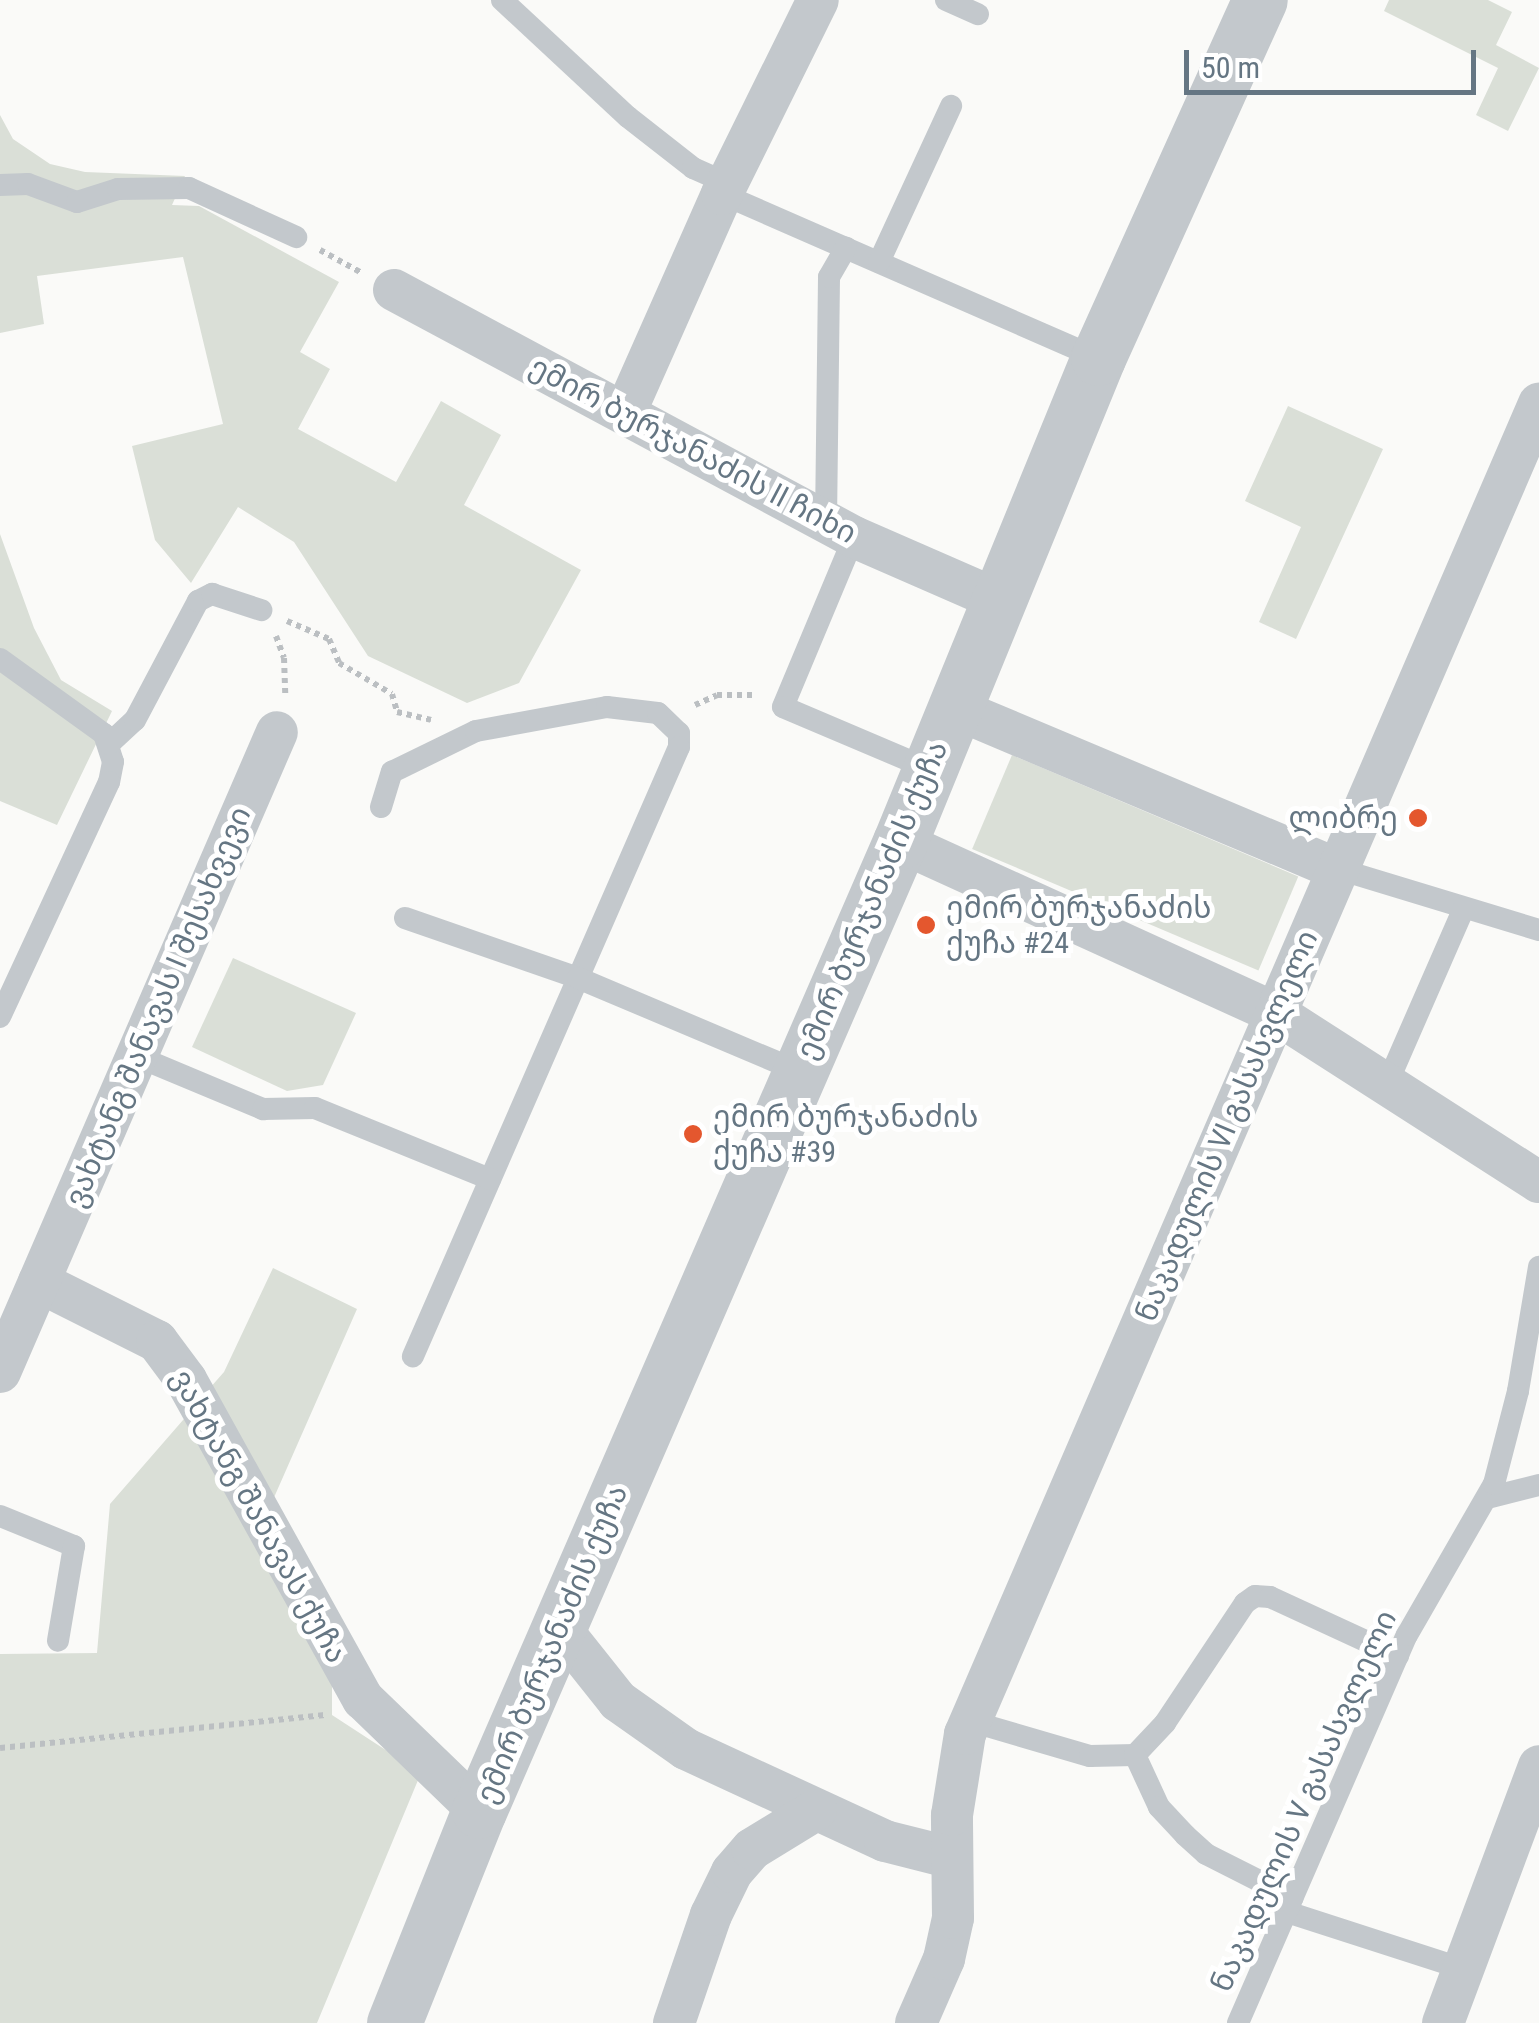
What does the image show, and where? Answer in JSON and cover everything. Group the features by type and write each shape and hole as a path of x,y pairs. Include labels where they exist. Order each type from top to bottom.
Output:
{"street":[{"path":"626,413 725,188 818,0"},
{"name":"ემირ ბურჯანაძის ქუჩა","path":"394,2023 479,1811 900,842 1098,358 1260,0"},
{"name":"ემირ ბურჯანაძის II ჩიხი","path":"394,290 840,530 996,600"},
{"name":"ნაკადულის VI გასასვლელი","path":"920,2022 953,1918 958,1768 970,1722 1277,1014 1335,868 1539,404"},
{"path":"954,708 1335,868"},
{"name":"ვახტანგ შანავას I შესახვევი","path":"39,1282 277,732"},
{"path":"900,842 1277,1014 1539,1182"},
{"path":"0,1372 39,1282"},
{"name":"ვახტანგ შანავას ქუჩა","path":"39,1282 158,1340 186,1380 363,1699 479,1811"},
{"path":"560,1628 618,1702 686,1749 885,1841 952,1858"},
{"path":"1443,2023 1539,1766"},
{"path":"674,2023 711,1915 732,1872 752,1850 816,1810"}],"lane":[{"path":"502,0 628,117 725,188 846,248 1098,358"},
{"path":"946,0 978,14"},
{"path":"879,262 951,106"},
{"path":"0,185 28,184 78,202 118,189 189,188 296,237"},
{"path":"846,248 830,278 840,530 783,707 929,769"},
{"path":"109,744 135,720 198,600 212,594 261,610"},
{"path":"0,659 104,734 114,762 109,782 0,1017"},
{"path":"381,807 392,772 476,731 606,707 658,713 672,721 679,733 679,747 412,1356"},
{"path":"1335,868 1539,930"},
{"path":"1388,1084 1464,908"},
{"path":"405,918 578,978 798,1071"},
{"path":"136,1056 263,1109 315,1108 490,1179"},
{"name":"ნაკადულის V გასასვლელი","path":"1238,2023 1398,1656 1487,1498 1518,1391 1539,1267"},
{"path":"1487,1498 1539,1485"},
{"path":"0,1516 74,1546 58,1641"},
{"path":"970,1722 1090,1756 1135,1755 1164,1723 1244,1603 1255,1596 1270,1597 1398,1656"},
{"path":"1135,1755 1160,1807 1206,1854 1290,1905 1463,1969"}],"path":[{"path":"296,237 394,290"},
{"path":"261,610 330,639 339,663 392,694 397,712 476,731"},
{"path":"261,610 279,641 287,676 277,732"},
{"path":"672,721 717,694 756,695 783,707"},
{"path":"0,1748 332,1715 363,1699"}],"shaded area":[{"path":"1389,0 1488,0 1512,12 1496,45 1539,68 1508,131 1476,115 1498,68 1384,11"},
{"path":"0,115 13,139 50,164 85,172 185,176 172,205 199,206 339,282 300,352 330,369 298,429 396,482 441,401 501,435 464,505 581,570 519,683 467,703 368,656 294,542 238,507 191,583 155,540 132,446 223,424 183,257 37,276 44,324 0,333"},
{"path":"1288,406 1383,449 1296,639 1259,622 1301,527 1245,501"},
{"path":"0,534 34,628 61,680 112,711 57,825 0,801"},
{"path":"1012,755 1298,877 1258,970 972,849"},
{"path":"233,958 356,1013 323,1085 287,1091 192,1047"},
{"path":"273,1268 357,1309 272,1502 209,1389 224,1372"},
{"path":"190,1412 332,1681 332,1715 421,1773 317,2023 0,2023 0,1654 97,1653 110,1504"}],"place":[{"name":"ლიბრე","path":"1418,818"},
{"name":"ემირ ბურჯანაძის ქუჩა #24","path":"926,925"},
{"name":"ემირ ბურჯანაძის ქუჩა #39","path":"693,1134"}]}
